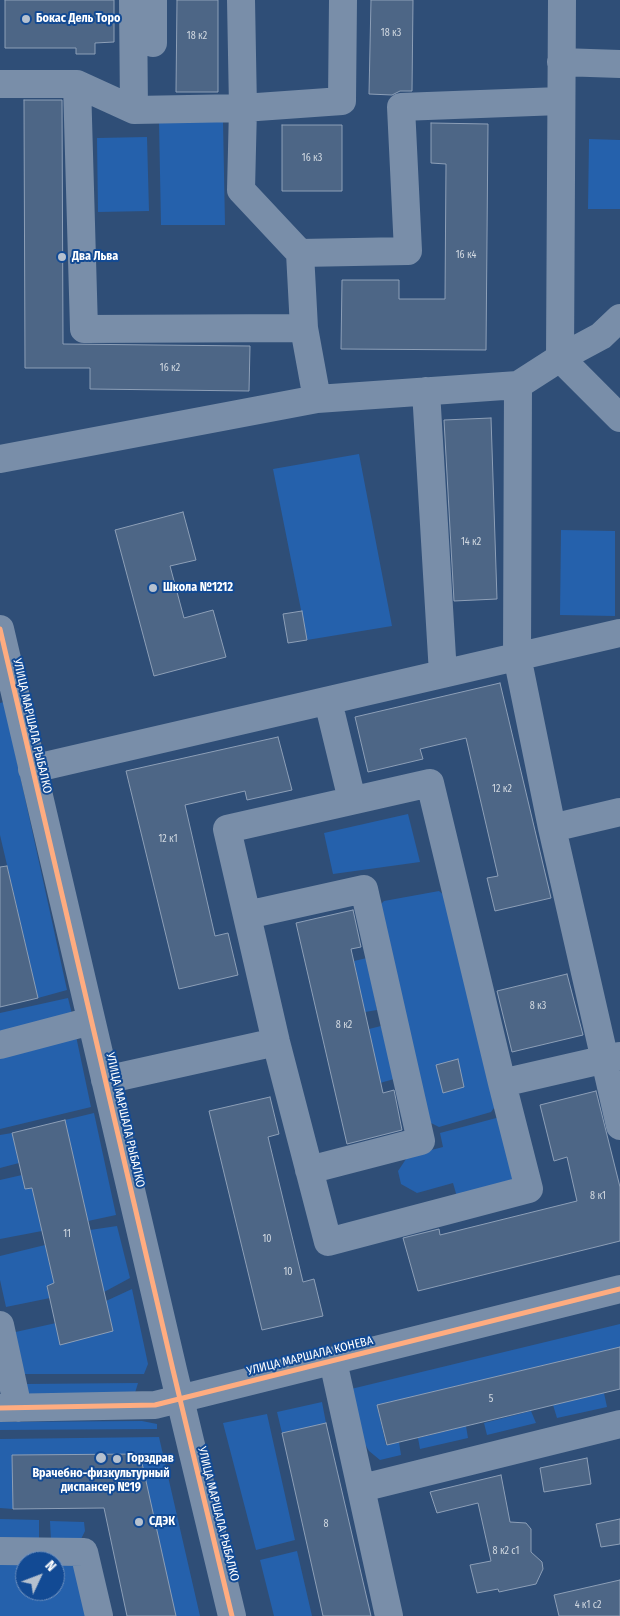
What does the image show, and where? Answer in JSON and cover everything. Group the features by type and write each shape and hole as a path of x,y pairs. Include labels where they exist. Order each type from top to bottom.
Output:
{"street":[{"path":"134,0 144,110"},
{"path":"144,110 153,0"},
{"path":"241,0 241,190 300,253 304,328 317,399"},
{"path":"0,84 77,84 144,110 242,108 342,101 343,0"},
{"path":"562,0 560,358 620,418"},
{"path":"561,62 620,64"},
{"path":"77,84 84,329 304,328"},
{"path":"300,253 408,251 401,107 560,101"},
{"path":"0,459 317,399 518,385 560,358 601,336 620,318"},
{"path":"518,385 517,656 552,828 613,1058 620,1126"},
{"path":"426,391 443,674"},
{"name":"УЛИЦА МАРШАЛА РЫБАЛКО","path":"0,629 6,691 32,769 232,1616"},
{"path":"32,769 620,633"},
{"path":"328,701 352,800"},
{"path":"430,783 529,1189 328,1242 276,1042 227,829 352,800 430,783"},
{"path":"552,828 620,812"},
{"path":"247,914 364,889 421,1141 309,1170"},
{"path":"0,1045 92,1021"},
{"path":"105,1080 276,1042"},
{"path":"502,1084 613,1058"},
{"name":"УЛИЦА МАРШАЛА КОНЕВА","path":"9,1408 155,1406 180,1398 620,1289"},
{"path":"0,1325 9,1408"},
{"path":"333,1361 389,1616"},
{"path":"362,1488 620,1424"},
{"path":"0,1551 84,1552 99,1616"}],"shaded area":[{"path":"223,121 225,225 161,225 159,122"},
{"path":"147,137 149,211 98,212 97,138"},
{"path":"589,139 620,140 620,209 588,209"},
{"path":"359,454 392,626 307,640 273,469"},
{"path":"561,530 615,531 615,616 560,615"},
{"path":"4,702 67,990 38,998 0,835 0,703"},
{"path":"408,814 420,862 333,874 324,833"},
{"path":"439,891 445,896 497,1104 491,1112 439,1127 429,1122 379,906 384,901"},
{"path":"367,958 377,1010 365,1012 354,961"},
{"path":"68,998 72,1014 0,1036 0,1013"},
{"path":"381,1026 394,1079 380,1083 369,1029"},
{"path":"76,1036 91,1107 0,1129 0,1053"},
{"path":"94,1113 116,1215 88,1221 65,1120"},
{"path":"500,1117 517,1181 457,1197 453,1183 417,1193 401,1184 398,1171 408,1156 443,1147 440,1133"},
{"path":"12,1133 19,1163 0,1168 0,1135"},
{"path":"22,1175 25,1188 32,1188 42,1231 0,1239 0,1180"},
{"path":"117,1226 130,1278 104,1292 90,1230"},
{"path":"45,1245 54,1283 47,1286 50,1298 6,1307 0,1280 0,1256"},
{"path":"132,1289 148,1364 144,1374 21,1374 11,1333 56,1323 113,1330 106,1301"},
{"path":"620,1324 620,1347 377,1405 386,1445 399,1442 401,1455 380,1460 369,1451 363,1441 351,1389"},
{"path":"138,1383 135,1393 30,1394 25,1389 25,1384"},
{"path":"604,1393 607,1407 557,1418 553,1405"},
{"path":"322,1402 326,1423 282,1433 277,1412"},
{"path":"531,1411 536,1423 487,1435 484,1423"},
{"path":"267,1414 295,1540 256,1550 223,1423"},
{"path":"142,1421 157,1424 157,1429 0,1430 0,1422"},
{"path":"466,1426 468,1438 420,1449 418,1438"},
{"path":"159,1437 200,1616 176,1616 139,1454 12,1455 13,1509 0,1508 0,1439"},
{"path":"0,1519 39,1520 39,1541 0,1542"},
{"path":"50,1521 84,1522 85,1531 80,1541 51,1541"},
{"path":"297,1551 312,1616 274,1616 260,1560"},
{"path":"0,1559 15,1559 15,1601 65,1601 65,1560 79,1560 92,1616 0,1616"}],"building":[{"path":"5,0 114,0 114,42 95,43 95,54 76,54 76,48 5,48"},
{"path":"177,0 218,0 218,92 176,92"},
{"path":"371,0 413,0 412,91 400,91 392,95 369,94"},
{"path":"24,100 62,100 63,344 250,346 249,391 90,389 90,368 25,368"},
{"path":"431,123 488,124 486,350 341,349 342,280 399,280 399,299 445,299 446,164 431,163"},
{"path":"282,125 342,125 342,191 282,191"},
{"path":"491,418 497,599 454,601 444,420"},
{"name":"Школа №1212","path":"183,512 196,560 170,566 184,618 213,610 226,657 154,676 115,530"},
{"path":"302,611 307,640 288,643 283,614"},
{"path":"500,683 551,898 495,911 487,878 498,876 466,738 420,749 423,759 368,772 355,717"},
{"path":"278,737 292,790 247,800 245,791 185,805 215,936 228,933 238,975 179,989 126,771"},
{"path":"7,866 38,998 0,1007 0,867"},
{"path":"353,910 361,947 351,949 383,1093 394,1090 402,1130 347,1144 296,923"},
{"path":"567,974 583,1035 512,1052 497,991"},
{"path":"458,1059 464,1087 443,1093 436,1065"},
{"path":"596,1091 620,1187 620,1241 418,1291 403,1238 439,1229 440,1235 577,1201 567,1157 554,1161 540,1105"},
{"path":"270,1097 279,1134 268,1137 303,1282 314,1279 323,1316 262,1330 209,1111"},
{"path":"65,1120 113,1331 60,1345 47,1286 54,1283 32,1188 25,1189 12,1133"},
{"path":"620,1347 620,1389 387,1445 377,1405"},
{"path":"326,1423 371,1616 323,1616 282,1433"},
{"path":"140,1454 176,1616 127,1616 104,1508 13,1509 12,1455"},
{"path":"587,1458 591,1484 544,1492 540,1468"},
{"path":"501,1475 510,1522 526,1523 531,1529 531,1552 542,1562 543,1569 536,1584 499,1592 498,1589 477,1593 470,1565 491,1561 478,1503 437,1513 430,1492"},
{"path":"620,1519 620,1544 601,1547 596,1524"},
{"path":"620,1580 620,1616 559,1616 554,1595"}],"cycle path":[{"path":"0,629 232,1616"},
{"path":"0,1408 155,1405 620,1289"}],"place":[{"name":"Бокас Дель Торо","path":"26,19"},
{"name":"Два Льва","path":"62,257"},
{"name":"Школа №1212","path":"153,588"},
{"name":"Врачебно-физкультурный диспансер №19","path":"101,1458"},
{"name":"Горздрав","path":"117,1459"},
{"name":"СДЭК","path":"139,1522"}]}
